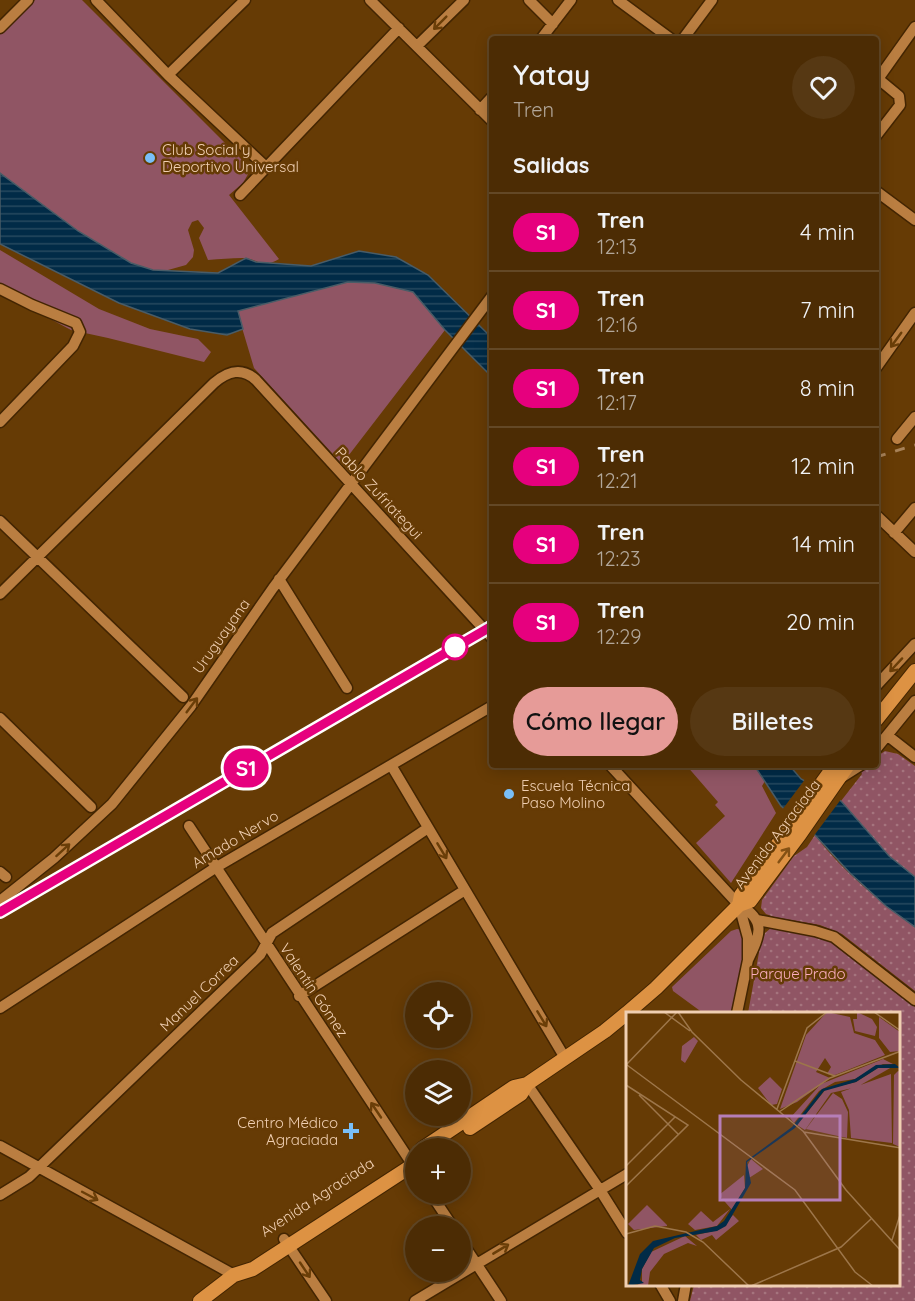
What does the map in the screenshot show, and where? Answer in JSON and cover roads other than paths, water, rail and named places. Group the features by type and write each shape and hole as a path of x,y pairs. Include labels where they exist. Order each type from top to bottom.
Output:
{"main road":[{"path":"879,716 915,671"},
{"name":"Avenida Agraciada","path":"628,1012 656,988 739,905 741,895 795,830 833,770"},
{"name":"Avenida Agraciada","path":"438,1138 514,1087 526,1084 605,1031 626,1014"},
{"name":"Avenida Agraciada","path":"455,1138 521,1094 526,1084"},
{"name":"Avenida Agraciada","path":"200,1301 238,1274 247,1263 286,1242 405,1167"}],"street":[{"path":"0,28 28,0"},
{"path":"96,0 168,75 266,167"},
{"path":"168,75 246,0"},
{"path":"370,0 489,119"},
{"path":"417,46 464,0"},
{"path":"529,0 553,24"},
{"path":"543,36 571,0"},
{"path":"618,0 667,36"},
{"path":"685,36 712,0"},
{"path":"879,75 915,27"},
{"path":"240,195 399,28"},
{"path":"879,80 899,96 900,105 879,132"},
{"path":"480,110 489,100"},
{"path":"879,193 915,220"},
{"path":"0,289 76,323 80,332 73,346 0,422"},
{"name":"Uruguayana","path":"0,901 54,858 112,804 191,706 276,584 489,300"},
{"path":"879,364 915,313"},
{"name":"Pablo Zufriategui","path":"36,557 214,383 229,372 241,371 256,380 489,635"},
{"path":"897,439 915,417"},
{"path":"894,533 915,508"},
{"path":"879,518 915,552"},
{"path":"0,521 183,698"},
{"path":"0,594 36,557"},
{"path":"276,584 347,688"},
{"path":"879,683 915,644"},
{"path":"879,746 915,701"},
{"name":"Amado Nervo","path":"0,1008 215,868 489,708"},
{"path":"0,718 91,807"},
{"path":"888,736 915,757"},
{"path":"391,765 565,1058"},
{"path":"613,768 739,905 751,912 757,920 756,940 747,960"},
{"name":"Valentín Gómez","path":"189,826 299,996 405,1150"},
{"name":"Manuel Correa","path":"0,1195 29,1177 260,955 272,933 428,828"},
{"path":"299,996 465,890"},
{"path":"737,1012 747,960 748,938 739,905"},
{"path":"757,920 834,937 915,1000"},
{"path":"526,1084 626,1231"},
{"path":"0,1146 238,1274"},
{"path":"415,1301 626,1175"},
{"path":"286,1242 326,1301"},
{"path":"471,1255 501,1301"},
{"path":"661,1286 670,1301"},
{"path":"683,1301 686,1286"}],"water":[{"path":"0,173 78,231 131,263 153,270 218,273 246,258 256,262 311,266 359,251 396,257 428,275 489,335 489,374 445,330 413,292 375,283 348,282 238,311 243,329 227,335 190,329 119,303 0,244"},
{"path":"756,768 792,768 801,779 841,801 889,856 915,877 915,927 886,906 850,873 815,835 781,806"}],"railway":[{"path":"879,456 915,445"},
{"path":"15,904 489,628"}],"train":[{"name":"S1","path":"0,912 489,628"}],"place":[{"name":"Club Social y Deportivo Universal","path":"150,158"},
{"name":"Escuela Técnica Paso Molino","path":"509,794"},
{"name":"Centro Médico Agraciada","path":"351,1131"}],"park label":[{"name":"Parque Prado","path":"798,973"}]}
